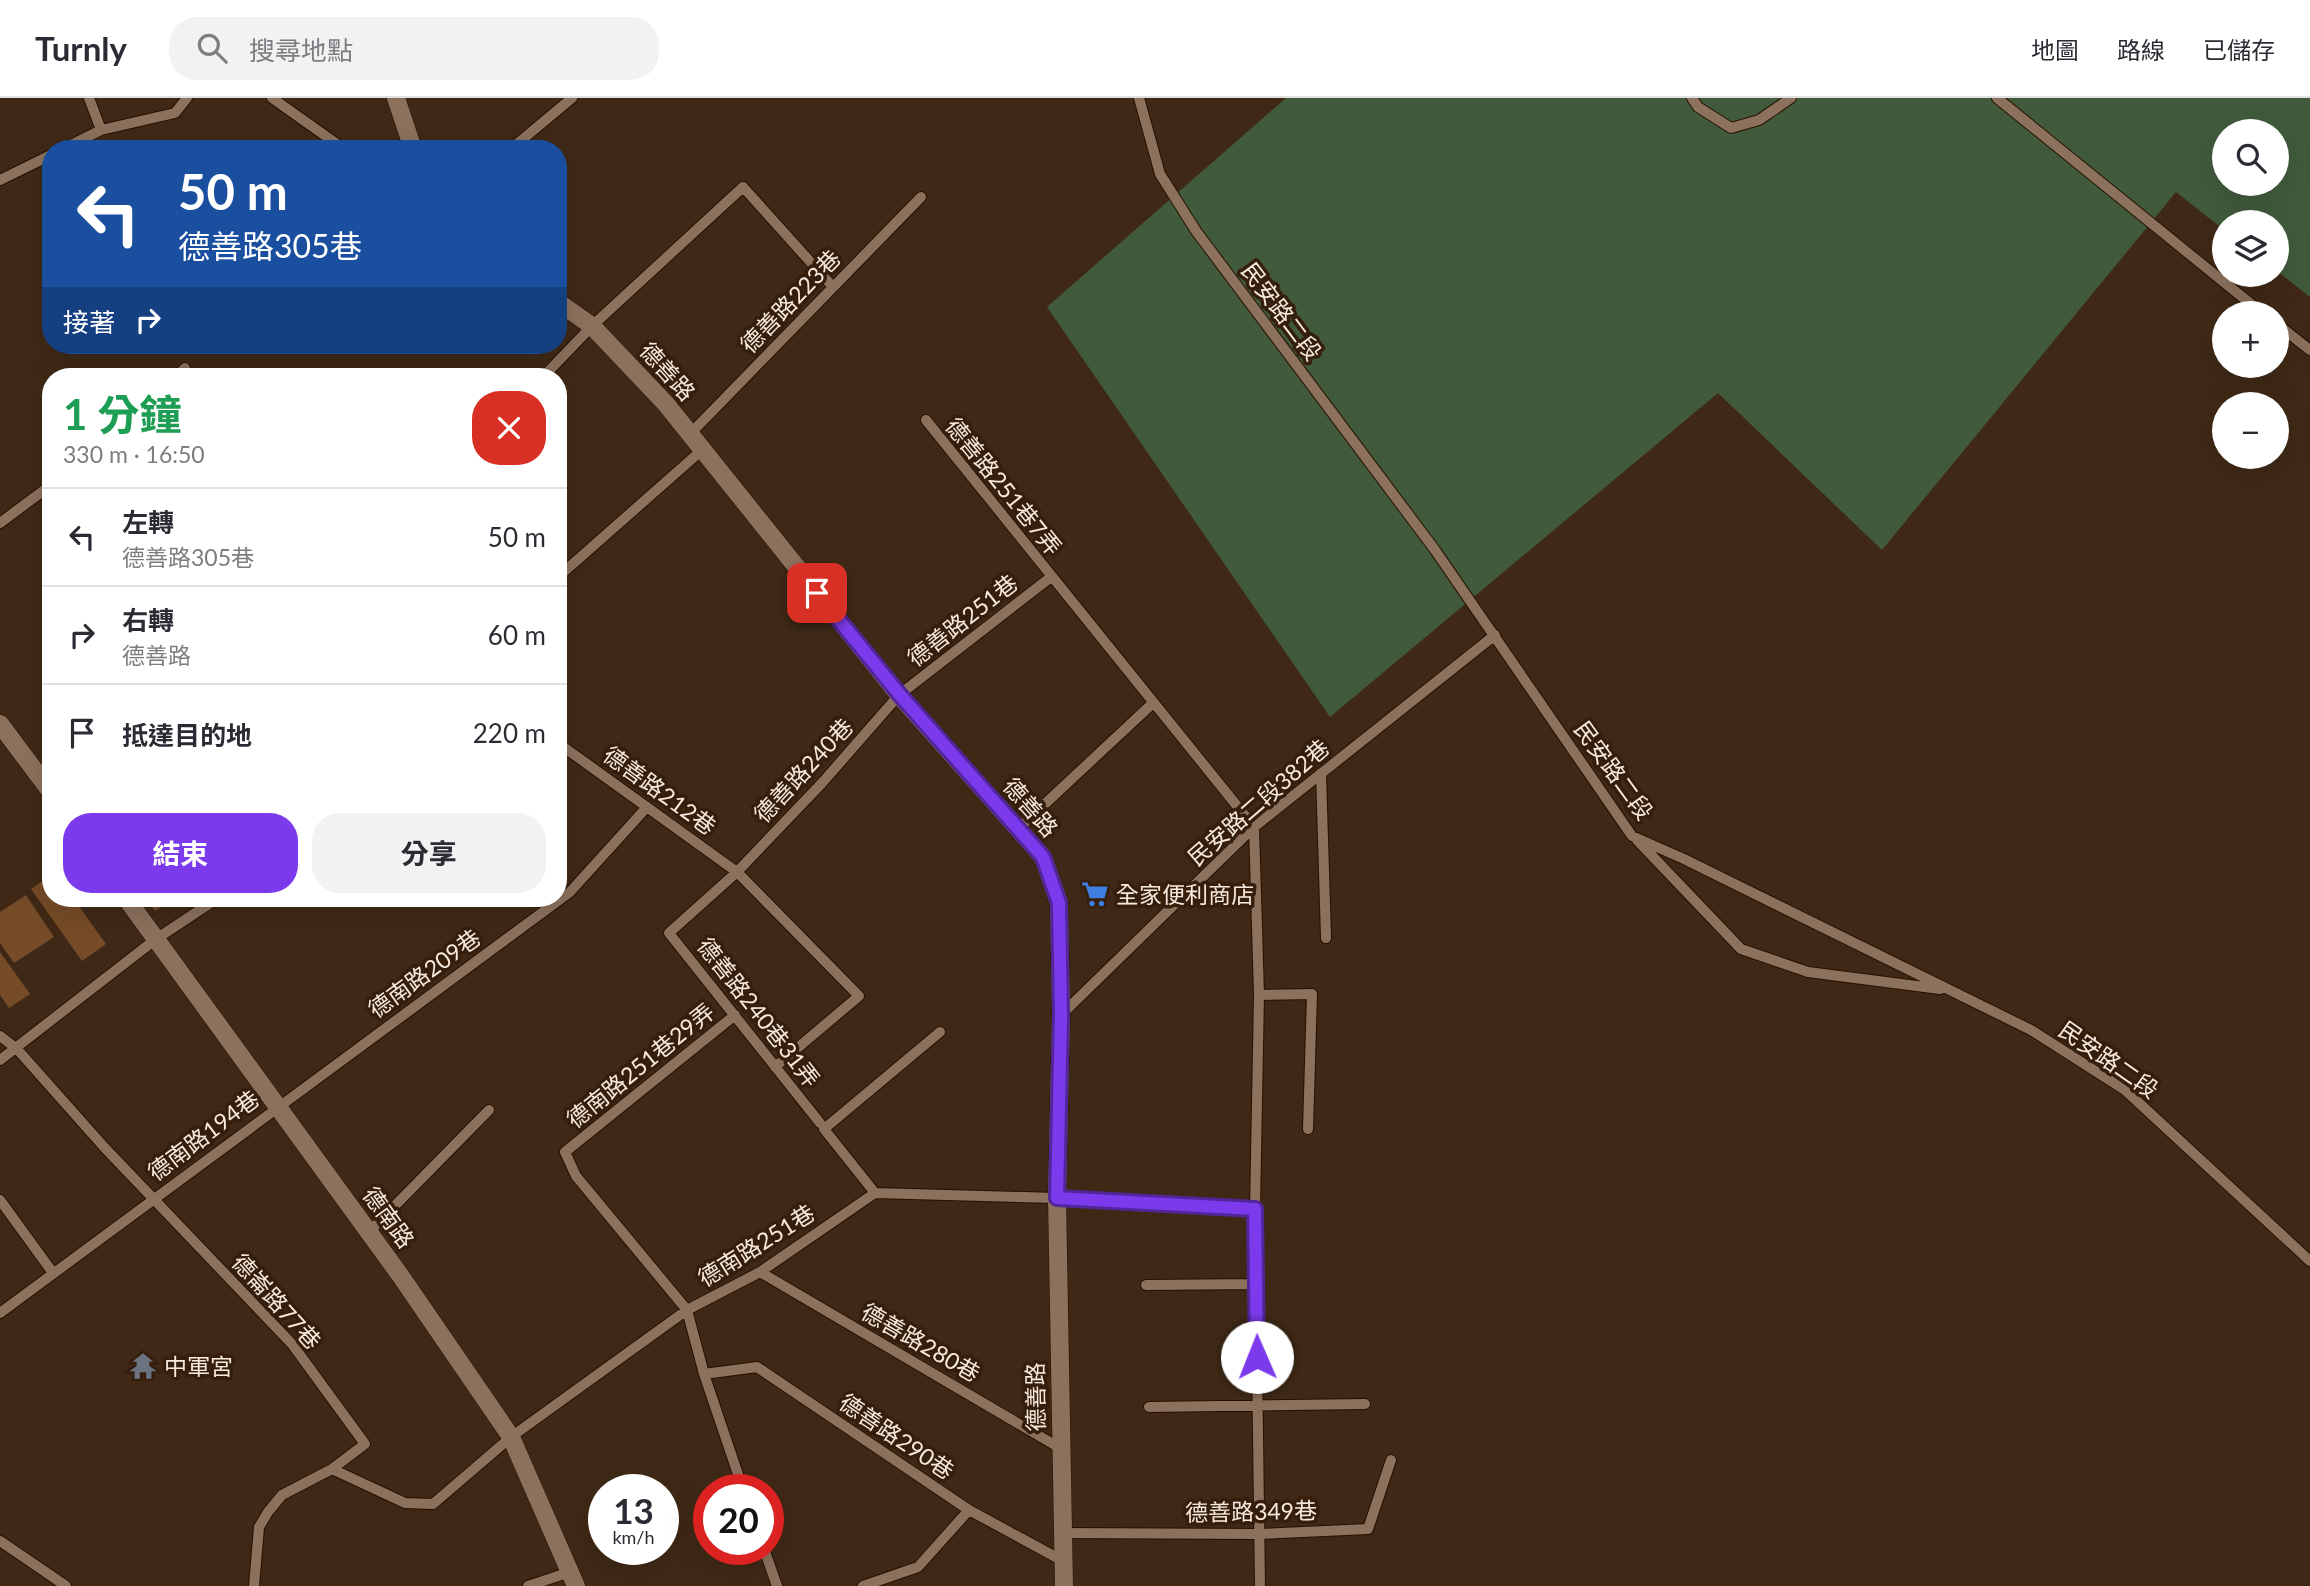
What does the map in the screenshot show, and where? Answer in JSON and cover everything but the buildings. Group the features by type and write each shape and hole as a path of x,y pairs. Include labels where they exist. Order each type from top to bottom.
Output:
{"street":[{"path":"396,98 410,140"},
{"name":"德善路","path":"567,308 592,326 666,404 900,695 1043,857 1059,903 1061,1015 1057,1198 1064,1586"},
{"path":"0,725 42,776"},
{"name":"德南路","path":"133,907 369,1232 510,1437 573,1579"}],"lane":[{"path":"89,98 101,130"},
{"path":"81,140 101,130 175,113 187,98"},
{"path":"272,98 331,140"},
{"path":"522,140 572,98"},
{"name":"民安路二段","path":"1139,98 1160,174 1196,231 1435,550 1632,836 2031,1030 2125,1090 2310,1261"},
{"path":"1692,98 1698,107 1731,128 1759,120 1791,98"},
{"path":"1997,98 2247,301"},
{"path":"0,180 42,159"},
{"path":"567,352 743,187 833,287"},
{"name":"德善路223巷","path":"690,434 921,197"},
{"path":"2289,333 2310,350"},
{"path":"552,368 565,354"},
{"name":"德善路251巷7弄","path":"926,420 1254,827"},
{"path":"567,570 702,450"},
{"path":"0,523 42,492"},
{"name":"德善路251巷","path":"900,695 1051,577"},
{"name":"民安路二段382巷","path":"1061,1015 1254,827 1495,635"},
{"name":"德善路240巷","path":"737,872 822,783 900,695"},
{"path":"1018,829 1153,703"},
{"name":"德善路212巷","path":"567,749 737,872 859,996 775,1067"},
{"path":"1321,773 1326,938"},
{"name":"德南路209巷","path":"567,894 647,807"},
{"path":"1254,827 1259,995 1255,1209 1260,1586"},
{"path":"1632,836 1741,949 1808,972 1950,990"},
{"name":"德善路240巷31弄","path":"737,872 669,933 820,1123"},
{"path":"0,1060 156,939 204,907"},
{"name":"德南路209巷","path":"278,1105 549,907"},
{"path":"1259,995 1312,994 1308,1129"},
{"name":"德南路251巷29弄","path":"687,1310 576,1175 565,1152 735,1016"},
{"path":"940,1032 824,1129 875,1193 1057,1198 1255,1209"},
{"name":"德崙路77巷","path":"0,1036 17,1049 153,1198 292,1344 365,1444 332,1469 282,1495 268,1512 260,1527 254,1586"},
{"name":"德南路194巷","path":"0,1313 278,1105"},
{"path":"369,1232 489,1110"},
{"name":"德南路251巷","path":"332,1469 405,1503 433,1504 510,1437 687,1310 760,1272 875,1193"},
{"path":"0,1200 53,1273"},
{"name":"德善路280巷","path":"760,1272 1060,1448"},
{"path":"1146,1285 1256,1284"},
{"path":"687,1310 704,1374 738,1474"},
{"name":"德善路290巷","path":"704,1374 757,1367 968,1510 1063,1561"},
{"path":"1149,1407 1365,1404"},
{"name":"德善路349巷","path":"1062,1533 1259,1534 1368,1529 1391,1460"},
{"path":"863,1586 918,1567 968,1510"},
{"path":"0,1541 66,1586"},
{"path":"770,1565 777,1586"},
{"path":"528,1586 573,1579"}],"green space":[{"path":"1286,98 2310,98 2310,297 2289,280 2289,210 2212,210 2212,220 2176,192 1882,550 1718,393 1330,717 1047,307"}],"place":[{"name":"全家便利商店","path":"1095,894"},
{"name":"中軍宮","path":"143,1366"}],"route":[{"path":"817,593 900,695 1043,857 1059,903 1061,1015 1057,1198 1255,1209 1257,1357"}]}
